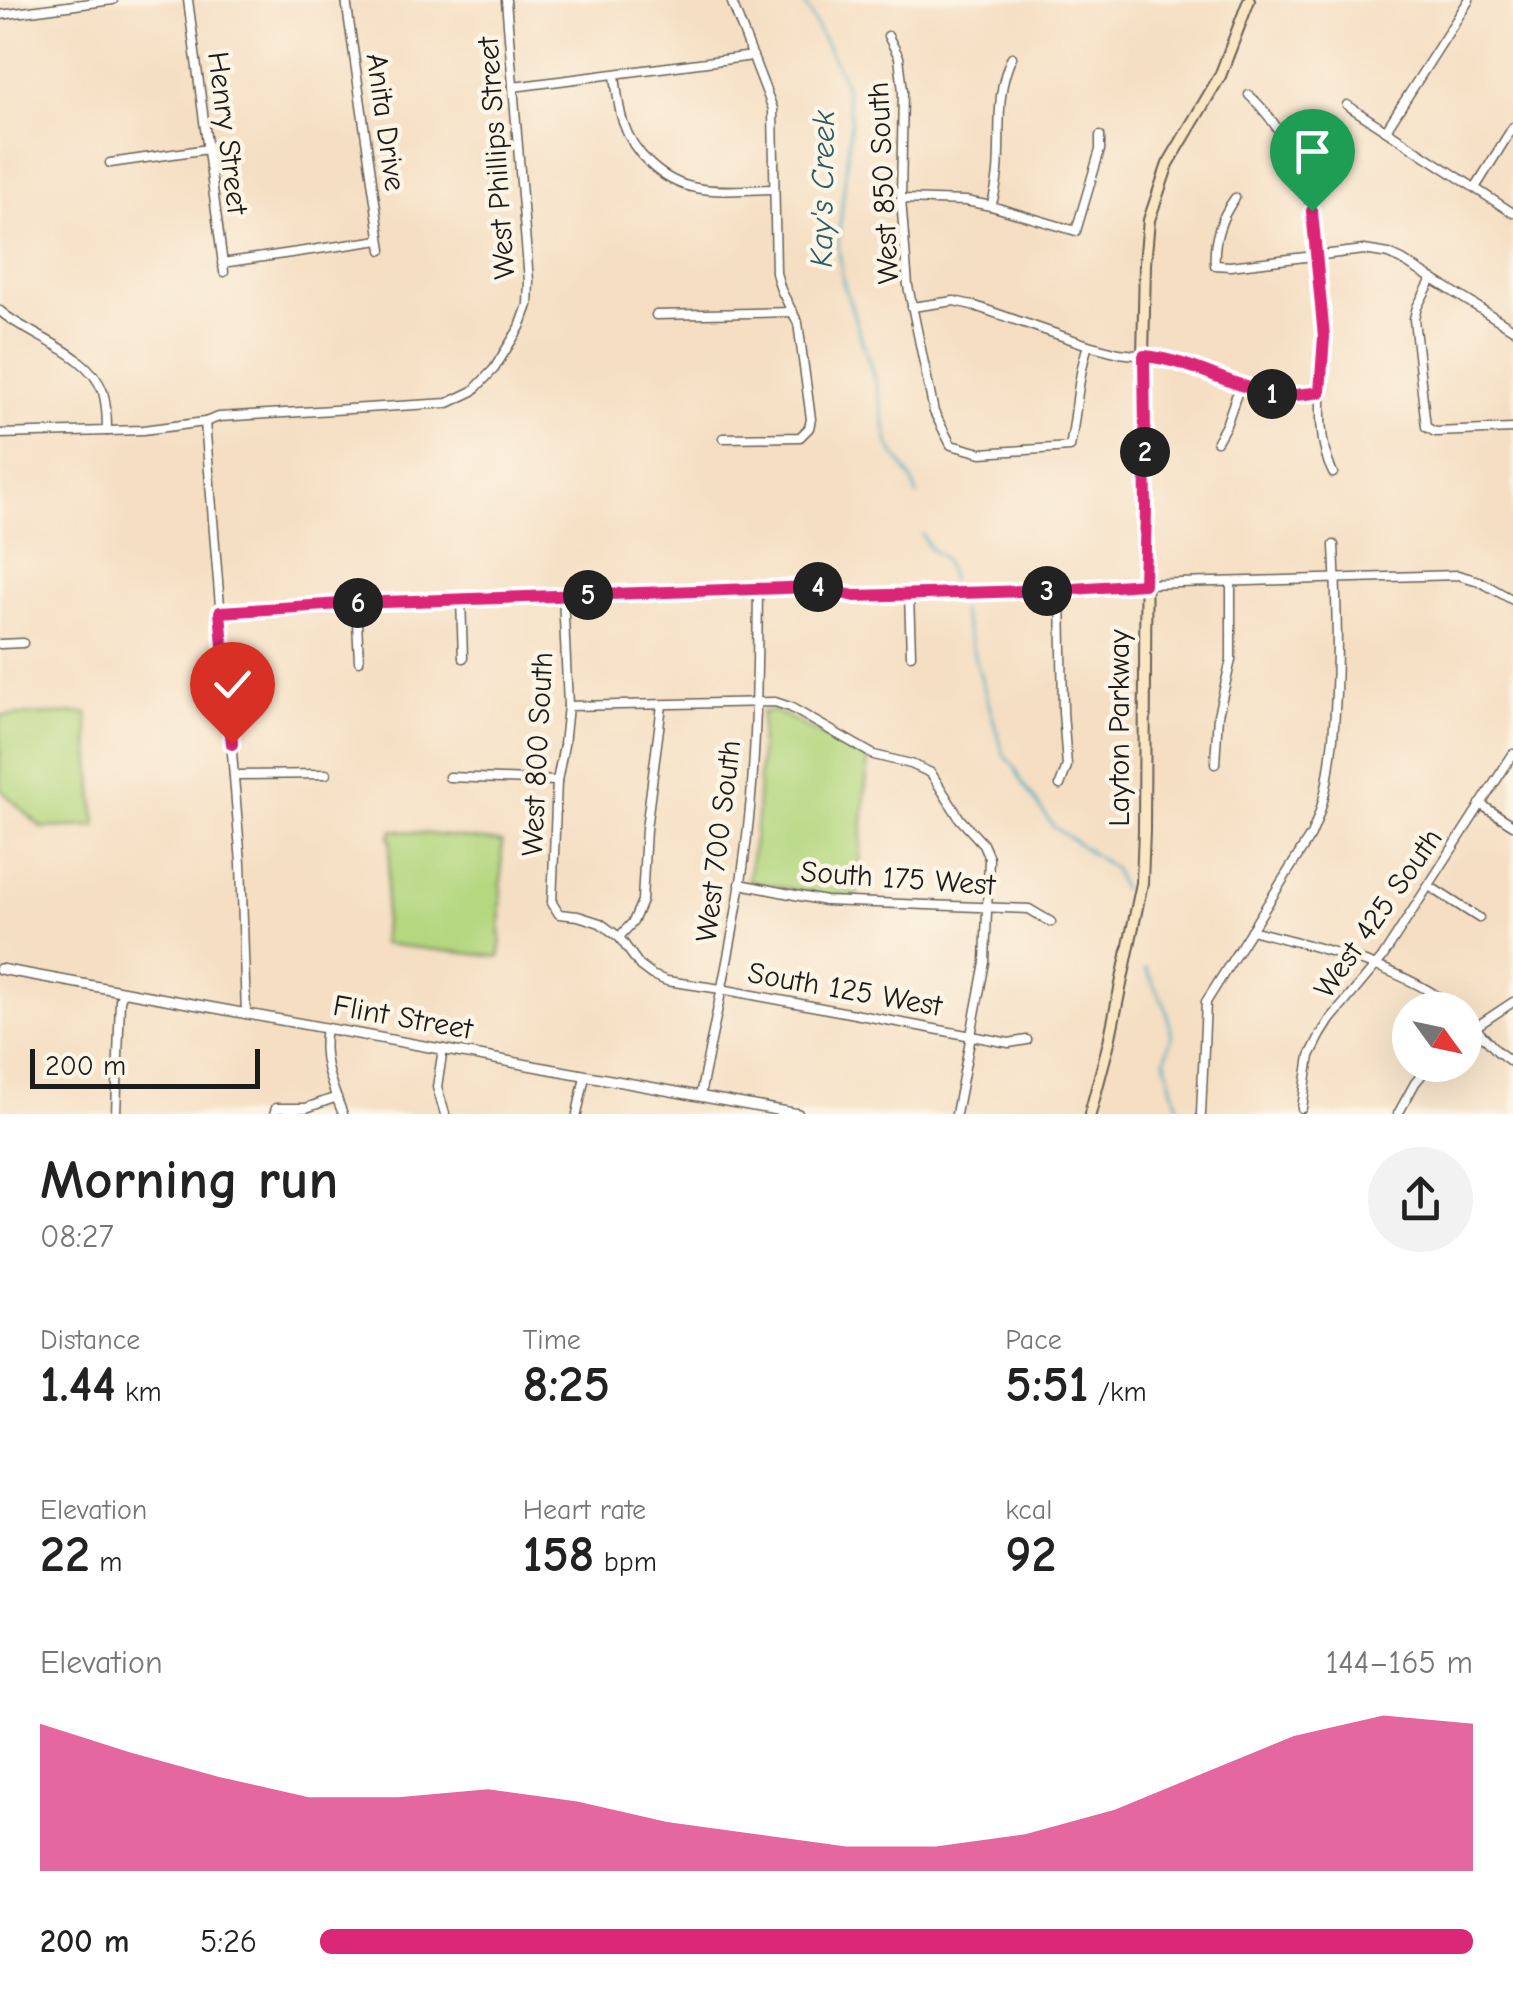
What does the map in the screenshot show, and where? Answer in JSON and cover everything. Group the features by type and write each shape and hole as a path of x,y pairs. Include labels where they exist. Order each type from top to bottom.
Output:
{"main road":[{"name":"Layton Parkway","path":"1090,1114 1142,883 1144,356 1149,220 1168,164 1220,76 1249,0"}],"street":[{"path":"0,15 113,0"},
{"name":"Henry Street","path":"188,0 223,268 328,248"},
{"name":"Anita Drive","path":"328,248 381,245 346,0"},
{"name":"West Phillips Street","path":"0,434 142,430 219,417 448,403 473,391 494,369 520,327 528,304 506,0"},
{"path":"723,438 800,436 809,428 811,419 798,323 776,273 773,110 731,0"},
{"path":"1386,130 1470,0"},
{"name":"West 850 South","path":"888,36 899,57 903,91 901,200 912,307 934,412 951,445 981,453 1070,448 1088,344"},
{"path":"513,87 753,56"},
{"path":"991,206 999,166 1002,86 1012,57"},
{"path":"614,76 629,136 658,171 696,188 774,189"},
{"path":"1249,95 1264,108 1304,182 1312,211 1324,337 1320,392 1326,460 1333,473"},
{"path":"1347,105 1513,213"},
{"path":"1474,188 1513,127"},
{"path":"901,200 991,206 1076,230 1100,150 1100,136"},
{"path":"110,163 208,150"},
{"path":"1235,198 1224,214 1214,253 1216,265 1364,250 1378,252 1402,260 1512,326"},
{"path":"1432,279 1416,307 1414,319 1426,427 1435,432 1513,429"},
{"path":"912,307 954,301 1119,354 1182,363 1268,393 1294,396 1320,392"},
{"path":"0,311 78,360 93,374 106,403 108,431"},
{"path":"656,314 793,312"},
{"path":"1216,441 1240,385"},
{"path":"205,422 241,864 246,1014"},
{"path":"1201,1114 1206,1002 1310,835 1322,809 1338,672 1334,545"},
{"path":"220,612 356,603 812,587 855,596 1458,575 1513,600"},
{"path":"1215,764 1218,715 1231,660 1231,583"},
{"name":"West 700 South","path":"700,1096 749,819 758,590"},
{"path":"1060,590 1066,766 1060,785"},
{"path":"908,594 910,656"},
{"name":"West 800 South","path":"559,914 552,903 557,781 568,706 564,595"},
{"path":"461,599 462,658"},
{"path":"356,603 359,661"},
{"path":"0,644 22,643"},
{"path":"568,706 775,702 874,755 930,773 960,819 983,844 989,858 985,962 956,1114"},
{"path":"619,937 633,922 642,901 646,828 662,705"},
{"name":"West 425 South","path":"1302,1108 1310,1056 1320,1036 1376,965 1513,754"},
{"path":"234,775 326,774"},
{"path":"449,778 557,781"},
{"path":"1480,804 1513,825"},
{"name":"South 175 West","path":"740,884 826,900 1029,909 1051,922"},
{"path":"1428,886 1479,918"},
{"name":"South 125 West","path":"559,914 600,923 619,937 640,966 666,981 1009,1043 1027,1040"},
{"path":"1251,930 1376,965 1431,992"},
{"name":"Flint Street","path":"0,968 798,1114"},
{"path":"116,1114 123,992"},
{"path":"1482,1021 1513,1002"},
{"path":"326,1028 326,1068 343,1114"},
{"path":"1482,1034 1513,1063"},
{"path":"443,1049 437,1087 445,1114"},
{"path":"577,1114 584,1076"},
{"path":"1398,1114 1417,1082"},
{"path":"275,1111 306,1108 336,1097"}],"green space":[{"path":"776,711 868,760 857,896 823,895 748,881 757,818 762,712"},
{"path":"87,713 96,826 42,828 0,789 0,716"},
{"path":"393,830 502,842 500,957 382,944 389,838"}],"waterway":[{"name":"Kay's Creek","path":"803,0 843,78 851,120 838,244 843,282 877,387 889,445 917,495"},
{"name":"Kay's Creek","path":"922,534 930,549 944,558 951,581"},
{"name":"Kay's Creek","path":"961,611 1004,755 1054,827 1114,869 1122,889"},
{"name":"Kay's Creek","path":"1145,968 1166,1008 1172,1035 1165,1060 1180,1114"}],"route":[{"path":"232,744 220,612 356,603 812,587 855,596 1144,584 1144,356 1196,367 1268,393 1294,396 1320,392 1324,337 1312,211"}]}
